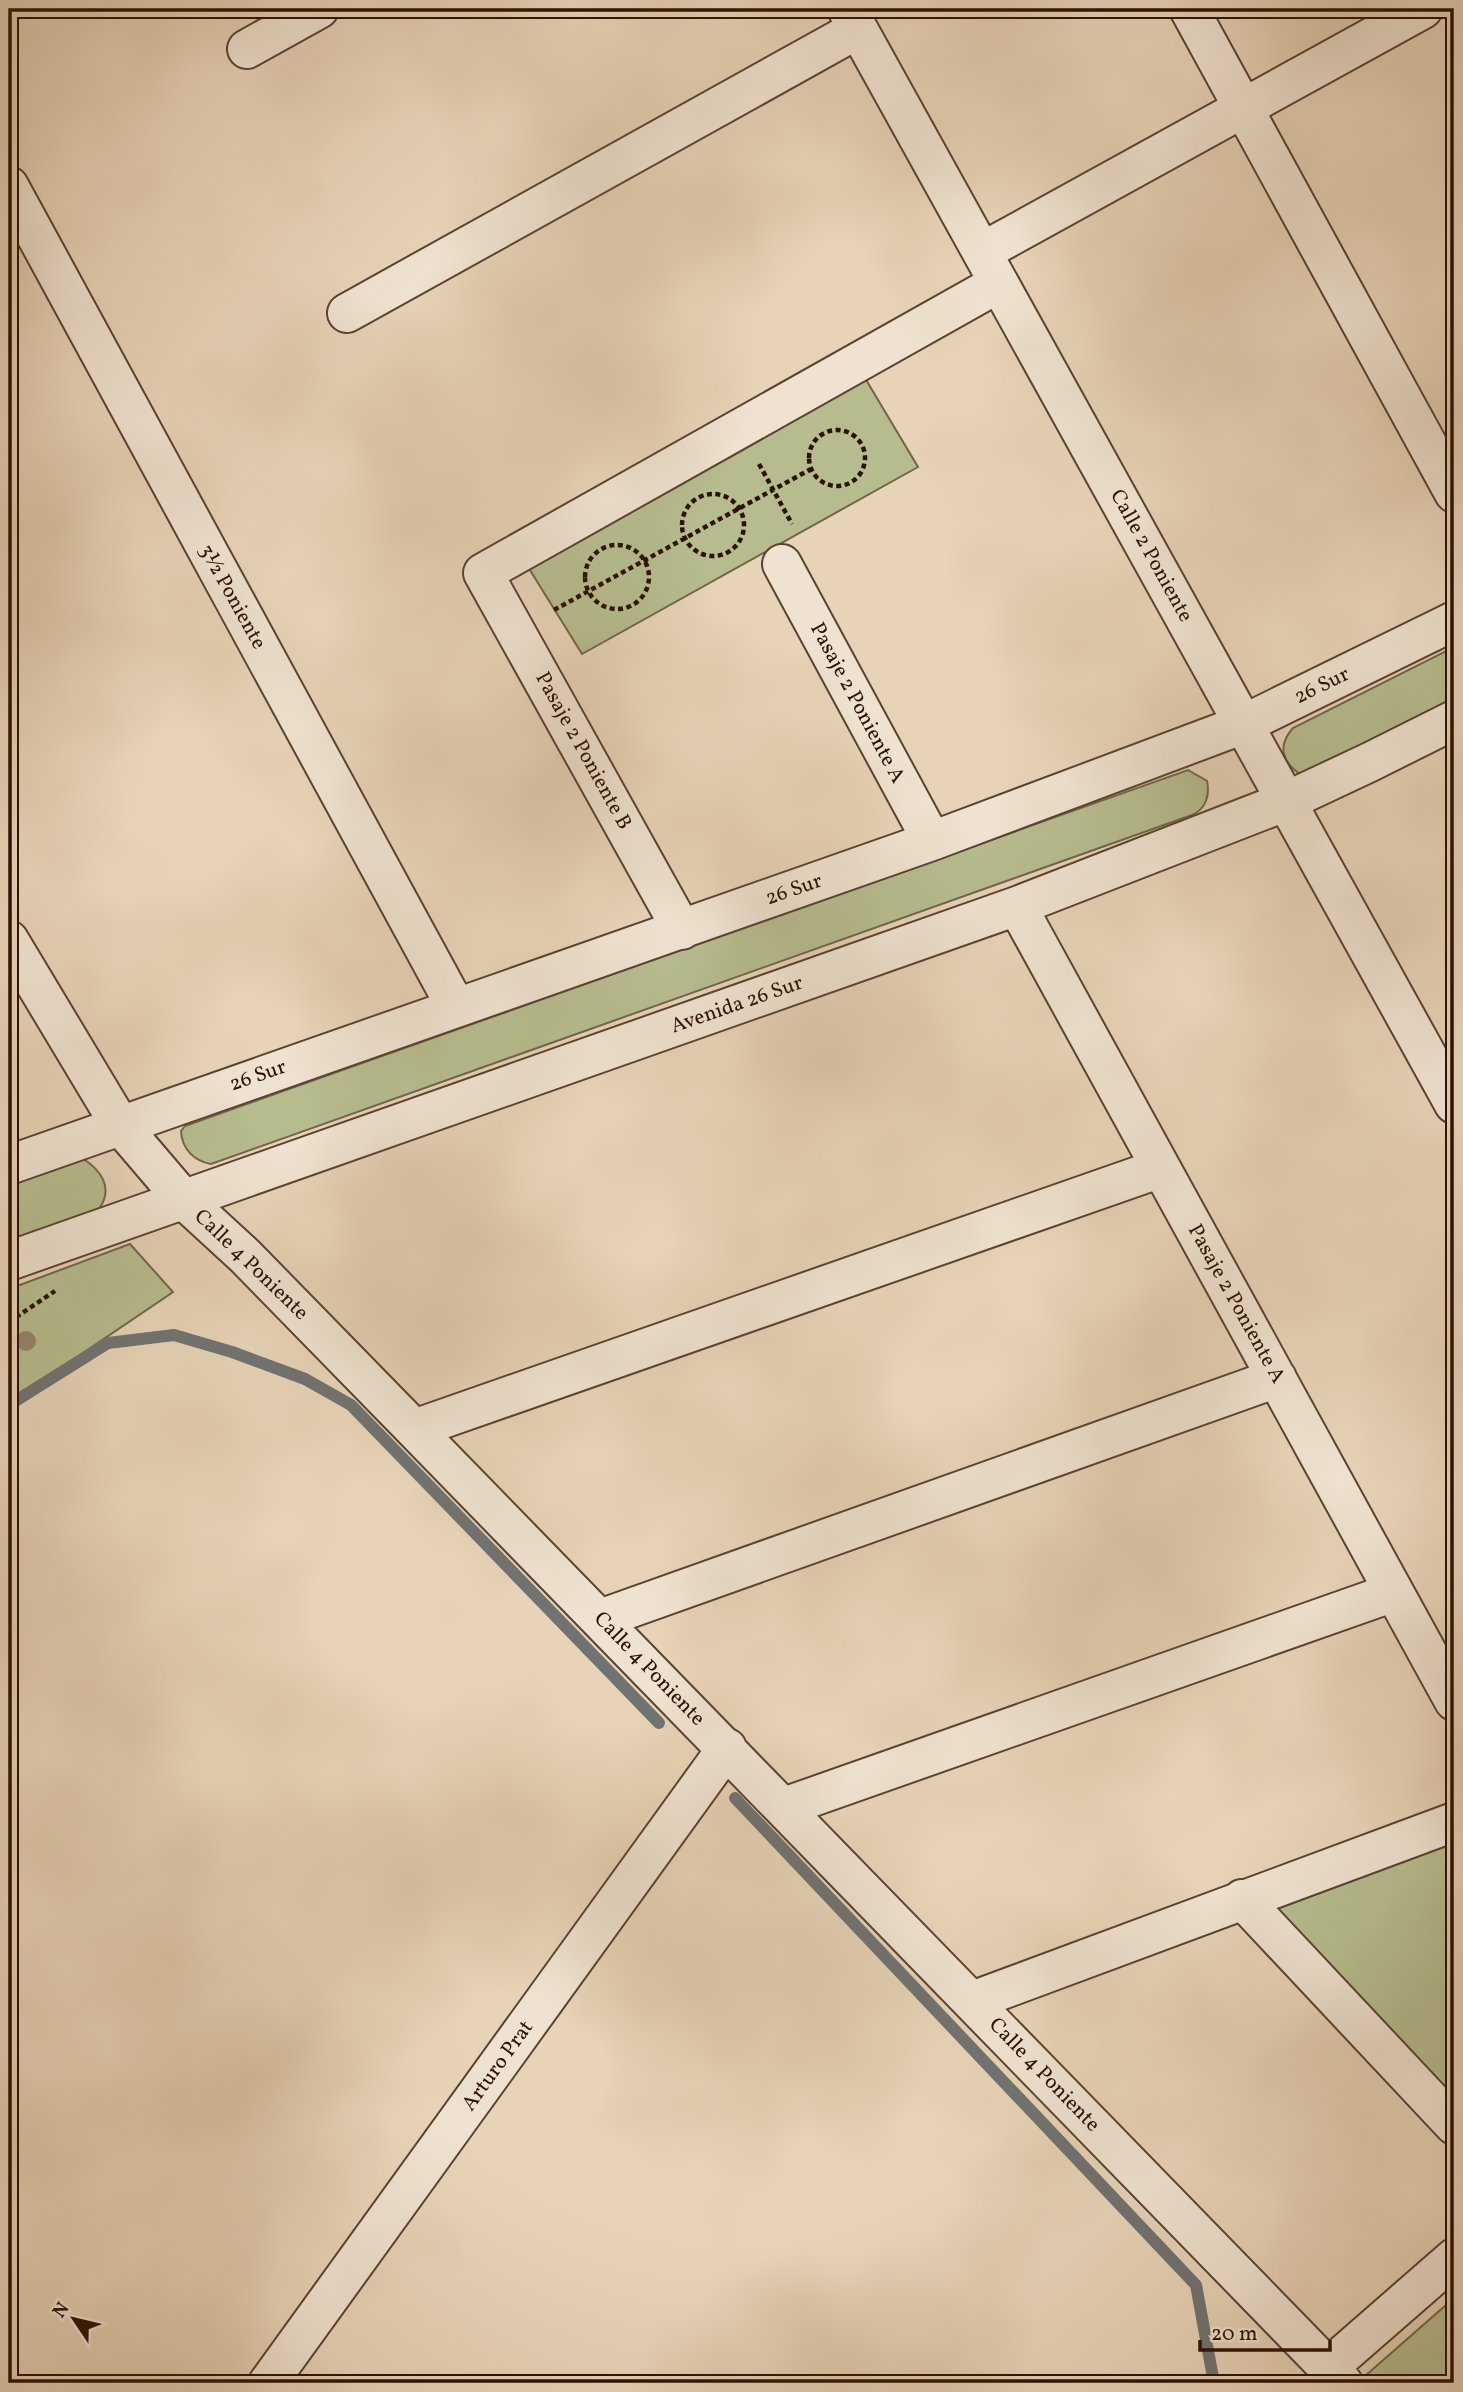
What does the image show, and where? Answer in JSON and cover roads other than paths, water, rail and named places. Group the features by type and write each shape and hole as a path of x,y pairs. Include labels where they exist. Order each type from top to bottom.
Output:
{"street":[{"path":"247,49 319,9"},
{"path":"1189,9 1454,493"},
{"path":"990,268 1244,108 1423,9"},
{"path":"347,313 852,19"},
{"name":"Calle 2 Poniente","path":"852,19 1454,1104"},
{"name":"3½ Poniente","path":"9,186 456,1007"},
{"name":"Pasaje 2 Poniente B","path":"682,930 483,573 990,268"},
{"name":"Pasaje 2 Poniente A","path":"790,549 932,841"},
{"name":"26 Sur","path":"120,1125 932,841 1244,724 1454,621"},
{"path":"1287,801 1454,720"},
{"name":"Avenida 26 Sur","path":"184,1200 1017,906 1287,801"},
{"name":"Pasaje 2 Poniente A","path":"1017,906 1454,1701"},
{"name":"Calle 4 Poniente","path":"9,940 120,1125 184,1200 245,1256 727,1748 1336,2376"},
{"path":"9,1164 120,1125"},
{"path":"414,1429 1161,1168"},
{"path":"9,1261 184,1200"},
{"path":"600,1619 1277,1378"},
{"path":"784,1807 1394,1592"},
{"name":"Arturo Prat","path":"268,2383 727,1748"},
{"path":"972,2001 1454,1822"},
{"path":"1242,1899 1454,2125"},
{"path":"1336,2376 1454,2258"}],"waterway":[{"path":"9,1405 108,1343 174,1335 232,1352 305,1379 351,1405 659,1723"},
{"path":"735,1798 1196,2285 1214,2383"}]}
